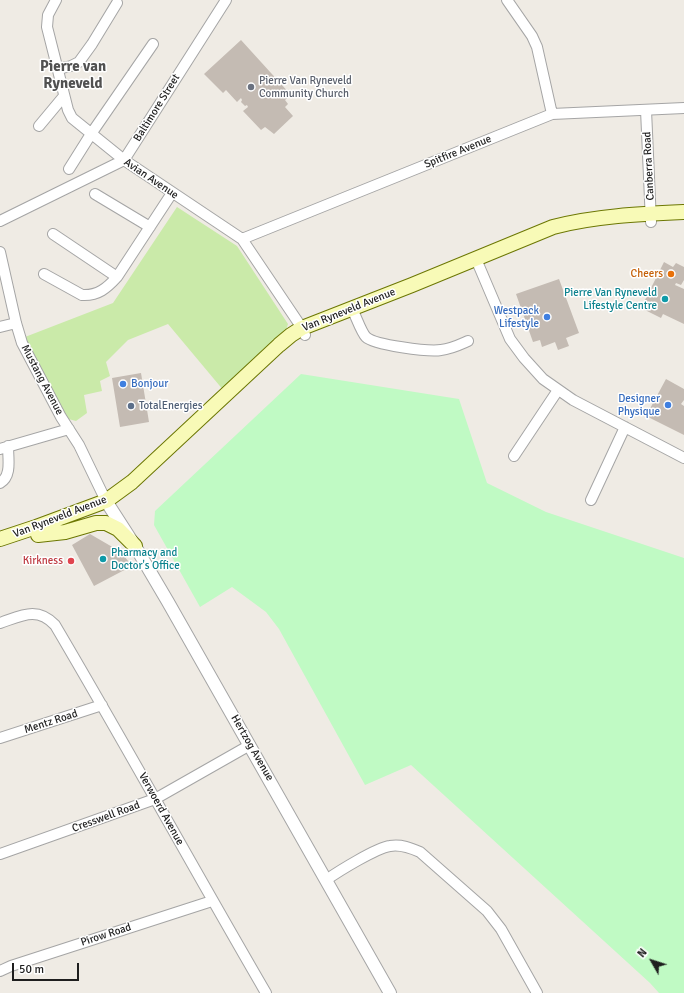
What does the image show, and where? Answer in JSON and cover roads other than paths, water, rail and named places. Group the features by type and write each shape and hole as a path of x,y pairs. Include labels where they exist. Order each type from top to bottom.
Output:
{"main road":[{"name":"Van Ryneveld Avenue","path":"0,547 38,535 107,504 137,486 178,451 304,332 477,262 555,235 684,212"},
{"name":"Van Ryneveld Avenue","path":"651,218 684,220"},
{"name":"Van Ryneveld Avenue","path":"0,539 107,504"},
{"path":"38,535 65,532 96,523 106,523 118,529 135,546"}],"street":[{"name":"Avian Avenue","path":"56,0 48,15 47,27 64,96 72,118 124,160 242,239 304,332"},
{"name":"Baltimore Street","path":"124,160 226,0"},
{"path":"508,0 532,36 537,47 552,114"},
{"path":"58,69 71,66 79,62 117,3"},
{"path":"69,169 91,134 153,44"},
{"path":"39,126 64,96"},
{"name":"Spitfire Avenue","path":"242,239 552,114 684,108"},
{"name":"Canberra Road","path":"646,110 651,218"},
{"path":"0,221 124,160"},
{"path":"44,274 82,295 106,289 117,277 172,193"},
{"path":"95,194 150,228"},
{"path":"53,234 117,277"},
{"name":"Mustang Avenue","path":"0,252 16,323 24,347 55,406 80,445 107,504"},
{"path":"477,262 510,339 528,364 543,379 573,400 684,458"},
{"path":"354,312 364,335 374,341 411,348 435,350 454,347 468,341"},
{"path":"0,327 16,323"},
{"path":"514,456 558,390"},
{"path":"591,500 625,427"},
{"path":"0,483 6,479 9,472 4,448 69,429"},
{"name":"Hertzog Avenue","path":"107,504 135,546 250,745 390,993"},
{"name":"Verwoerd Avenue","path":"0,623 30,613 46,616 55,625 266,993"},
{"name":"Mentz Road","path":"0,738 102,705"},
{"name":"Cresswell Road","path":"0,854 155,799 250,745"},
{"path":"326,880 378,850 389,846 409,847 420,852 487,911 501,929 537,993"},
{"name":"Pirow Road","path":"0,971 11,966 212,901"}],"place":[{"name":"Pierre Van Ryneveld Community Church","path":"251,87"},
{"name":"Cheers","path":"671,274"},
{"name":"Pierre Van Ryneveld Lifestyle Centre","path":"665,299"},
{"name":"Westpack Lifestyle","path":"547,317"},
{"name":"Bonjour","path":"123,384"},
{"name":"Designer Physique","path":"668,405"},
{"name":"TotalEnergies","path":"131,406"},
{"name":"Pharmacy and Doctor's Office","path":"103,559"},
{"name":"Kirkness","path":"71,561"}],"district":[{"name":"Pierre van Ryneveld","path":"73,76"}]}
